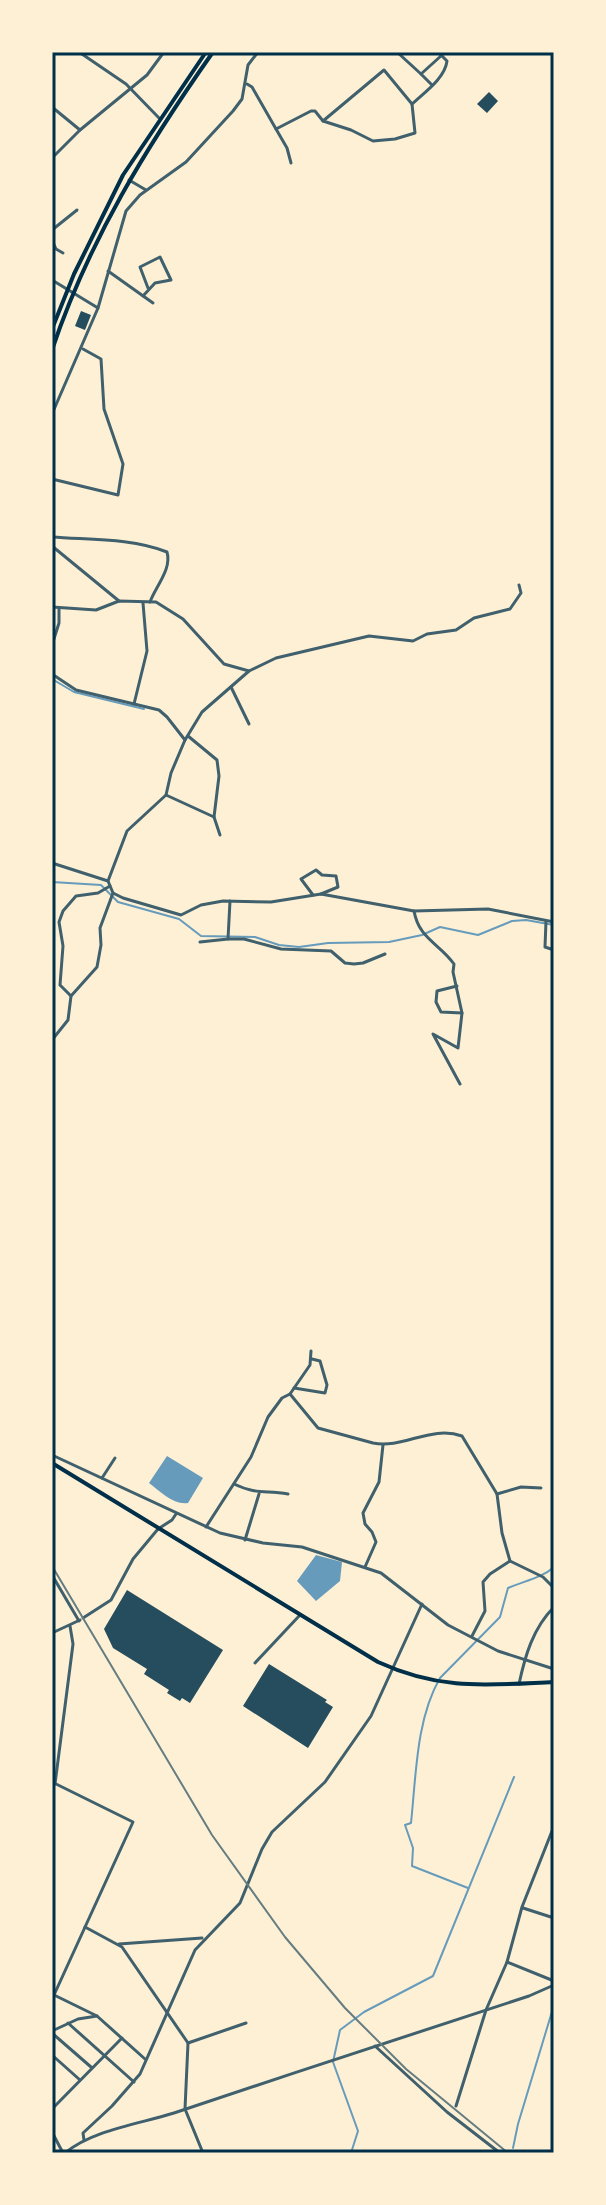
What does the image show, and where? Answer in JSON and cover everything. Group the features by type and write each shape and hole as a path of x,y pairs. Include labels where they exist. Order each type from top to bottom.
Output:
{"highway":[{"path":"52,329 111,198 159,118 206,52"},
{"path":"52,350 98,237 129,179 213,52"},
{"path":"52,1463 394,1670 454,1685 554,1682"}],"street":[{"path":"79,52 129,87 159,118"},
{"path":"52,158 129,87 147,75 164,52"},
{"path":"52,414 98,308 126,211 146,190 197,152 233,111 242,99 247,84 248,65 258,52"},
{"path":"397,52 432,85"},
{"path":"412,104 432,85 447,61 440,54 421,74"},
{"path":"276,129 315,111 323,121 373,141 415,133 412,104 384,70 323,121"},
{"path":"247,84 252,87 287,148 291,163"},
{"path":"52,107 80,130"},
{"path":"129,179 146,190"},
{"path":"52,230 77,210"},
{"path":"52,240 56,249 63,253"},
{"path":"143,296 155,283 171,280 160,257 140,267 148,288"},
{"path":"108,271 153,303"},
{"path":"52,280 98,308"},
{"path":"52,479 118,495 123,464 104,409 101,359 81,348"},
{"path":"52,537 135,543 167,552 169,558 164,576 150,602"},
{"path":"52,546 119,601"},
{"path":"71,996 60,985 63,946 59,922 76,896 98,893 109,883 127,831 166,795 171,773 202,712 249,671 276,658 369,636 413,641 427,634 456,630 474,618 510,609 521,593 519,585"},
{"path":"52,607 96,610 119,601 156,602 183,619 224,664 249,671"},
{"path":"134,704 147,651 143,603"},
{"path":"52,645 59,623 59,608"},
{"path":"52,674 76,690 159,710 187,738 217,760 219,776 214,817 220,835"},
{"path":"231,687 249,724"},
{"path":"166,795 214,817"},
{"path":"52,863 109,883 113,893 123,898 181,915 201,905 230,901 271,902 321,894 338,887 336,876 322,875 316,870 301,879 313,895"},
{"path":"52,1040 68,1020 71,996 97,967 100,928 113,893"},
{"path":"321,894 414,911 488,909 554,922"},
{"path":"228,939 230,901"},
{"path":"414,911 418,929 454,964 462,1013 458,1048 433,1034 460,1084"},
{"path":"546,920 545,947 554,950"},
{"path":"200,942 244,939 281,949 331,951 345,963 354,964 385,954"},
{"path":"457,986 437,991 436,1002 441,1012 462,1013"},
{"path":"206,1527 251,1457 268,1417 307,1370 312,1359 311,1351"},
{"path":"294,1388 325,1393 327,1385 320,1361 312,1359"},
{"path":"290,1394 318,1428 383,1445 429,1433 462,1436 497,1494 502,1533 510,1561 543,1577 554,1588"},
{"path":"365,1567 376,1542 365,1524 363,1513 379,1482 383,1445"},
{"path":"52,1455 206,1527 245,1540 302,1547 388,1576 448,1625 498,1651 554,1669"},
{"path":"102,1479 115,1458"},
{"path":"233,1484 259,1494 288,1494"},
{"path":"497,1494 521,1487 541,1488"},
{"path":"245,1540 259,1494"},
{"path":"52,1633 81,1620 111,1600 133,1559 158,1529 176,1514"},
{"path":"471,1637 484,1616 483,1582 510,1561"},
{"path":"52,1575 81,1620"},
{"path":"84,2140 83,2133 134,2082 169,2012 195,1950 240,1903 272,1832 325,1782 371,1716 422,1604"},
{"path":"519,1684 524,1660 539,1625 554,1607"},
{"path":"255,1663 300,1615"},
{"path":"70,1626 73,1644 54,1783 133,1822 53,1994 97,2016 145,2059"},
{"path":"456,2106 486,2010 507,1962 522,1907 554,1826"},
{"path":"522,1907 554,1918"},
{"path":"84,1927 119,1944 188,2043 185,2109 203,2153"},
{"path":"119,1944 204,1938"},
{"path":"507,1962 552,1984 554,1992"},
{"path":"52,2132 64,2153 84,2140 486,2010 552,1984"},
{"path":"93,2068 52,2032 68,2023 97,2016"},
{"path":"68,2023 134,2082"},
{"path":"188,2043 246,2023"},
{"path":"52,2109 122,2038"},
{"path":"375,2046 447,2112 500,2153"},
{"path":"52,2055 80,2080"}],"water":[{"path":"167,1456 203,1478 188,1503 172,1500 149,1483"},
{"path":"316,1555 342,1562 340,1581 316,1601 297,1581"}],"building":[{"path":"489,92 498,101 487,113 477,104"},
{"path":"81,311 91,315 85,330 75,326"},
{"path":"127,1590 223,1650 190,1703 167,1693 169,1690 144,1674 147,1669 113,1648 104,1629"},
{"path":"269,1664 327,1700 325,1702 333,1707 308,1748 243,1706"}],"waterway":[{"path":"52,679 74,692 144,709"},
{"path":"52,882 101,885 118,902 179,919 201,936 255,937 279,945 299,947 389,942 422,935 440,927 478,935 512,921 554,925"},
{"path":"468,1888 412,1866 413,1848 405,1825 411,1823 418,1749 426,1711 440,1678 500,1617 508,1588 538,1577 554,1567"},
{"path":"351,2153 358,2131 333,2062 340,2030 364,2012 433,1976 514,1777"},
{"path":"513,2148 554,2005"}],"railway":[{"path":"52,1566 212,1835 285,1937 345,2008 406,2069 508,2153"}]}
